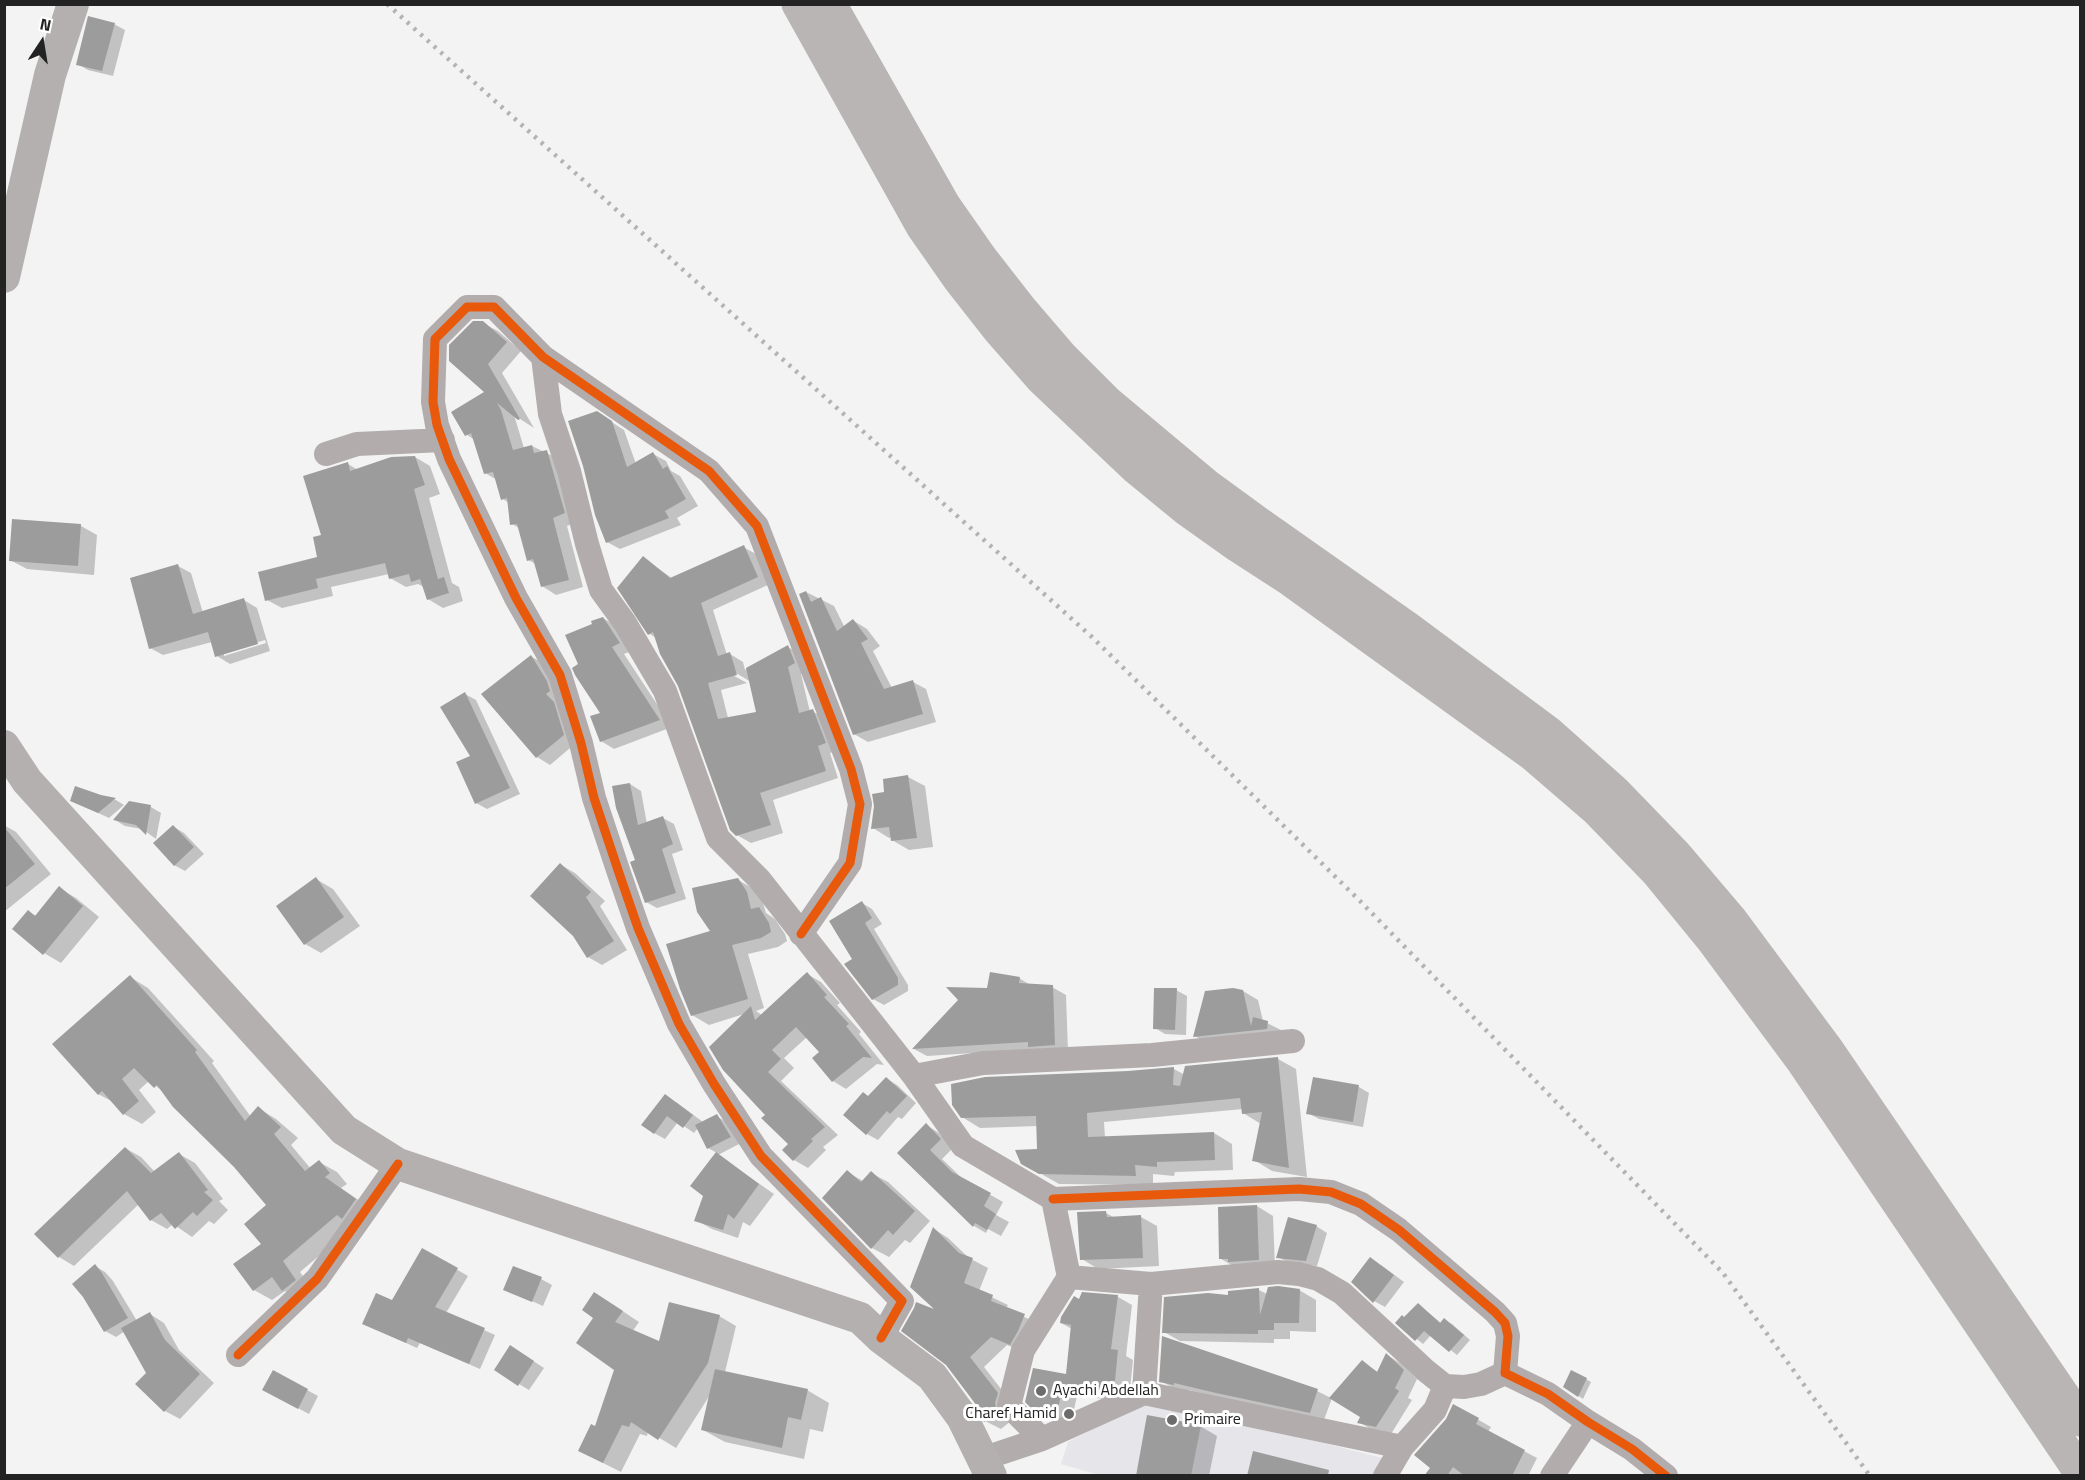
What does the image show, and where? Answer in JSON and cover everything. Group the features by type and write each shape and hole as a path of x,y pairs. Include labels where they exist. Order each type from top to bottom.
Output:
{"highway":[{"path":"798,4 922,226 959,279 1042,379 1136,468 1186,509 1302,588 1532,754 1597,810 1657,872 1698,921 1803,1062 2080,1472"},
{"path":"830,4 944,205 1020,308 1062,357 1107,402 1222,497 1409,629 1549,733 1614,791 1682,862 1732,921 1827,1049 2080,1420"}],"main road":[{"path":"4,277 50,75 73,4"},
{"path":"4,746 27,781 344,1131 398,1164 860,1318 880,1338 932,1376 962,1417 987,1467"}],"street":[{"path":"801,934 850,863 860,804 851,769 758,526 709,471 543,357 494,307 467,307 435,339 433,402 437,425 449,459 516,598 560,675 581,743 594,798 618,873 638,928 680,1024 714,1084 761,1156 902,1301 880,1338"},
{"path":"543,357 550,414 569,471 601,591 625,623 665,691 718,838 759,879 914,1076 963,1146 1053,1199 1299,1189 1331,1192 1360,1204 1399,1230 1505,1323 1508,1336 1505,1373"},
{"path":"326,454 357,444 443,440"},
{"path":"914,1076 983,1063 1152,1055 1293,1041"},
{"path":"238,1355 317,1279 398,1164"},
{"path":"1042,1439 1009,1406 1023,1350 1069,1277 1053,1199"},
{"path":"1069,1277 1151,1284 1278,1272 1318,1279 1342,1293 1445,1386 1464,1387 1481,1384 1505,1373"},
{"path":"1144,1393 1151,1284"},
{"path":"1505,1373 1548,1394 1632,1449 1666,1476"},
{"path":"1385,1476 1402,1447 1435,1410 1445,1386"},
{"path":"987,1467 1042,1439 1144,1393 1402,1447"},
{"path":"1552,1476 1588,1422"}],"shaded area":[{"name":"Primaire","path":"1151,1399 1398,1462 1387,1476 1102,1476 1061,1464 1068,1442"}],"building":[{"path":"88,16 115,23 102,71 76,65"},
{"path":"473,321 483,321 507,342 488,364 520,419 518,420 497,403 513,450 532,445 534,453 547,450 565,513 553,518 569,580 541,587 533,559 527,561 517,524 510,525 507,498 501,500 493,472 484,474 471,433 465,436 451,412 484,392 449,361 449,345"},
{"path":"597,411 612,421 627,467 653,452 663,469 667,466 686,499 665,511 669,518 606,543 595,515 583,466 568,421"},
{"path":"415,456 425,485 414,489 438,579 444,577 449,593 427,600 420,579 411,582 409,574 389,579 385,563 316,579 318,588 265,601 258,572 317,557 313,537 321,535 303,476 348,462 350,471 391,457"},
{"path":"12,519 81,524 78,566 9,561"},
{"path":"744,545 758,577 701,603 718,656 730,652 737,675 708,683 718,719 756,712 746,668 788,645 795,663 788,667 799,713 813,709 826,743 818,746 826,771 760,793 771,825 736,836 730,830 678,686 660,654 653,632 648,635 617,588 643,556 670,578"},
{"path":"178,564 193,614 244,598 258,644 215,657 208,632 149,649 130,578"},
{"path":"806,591 811,602 821,597 837,631 853,619 868,639 861,643 884,689 913,680 923,714 853,735 799,594"},
{"path":"603,617 620,643 612,647 660,720 600,742 590,716 600,713 575,675 572,668 578,664 565,635"},
{"path":"531,655 547,681 550,691 546,694 554,702 564,735 536,758 481,694"},
{"path":"465,692 510,788 475,804 456,762 470,756 440,707"},
{"path":"908,775 917,838 891,841 889,827 871,829 874,806 872,794 884,792 883,779"},
{"path":"630,783 638,825 663,816 673,844 662,849 676,893 645,903 630,862 635,860 616,808 612,786"},
{"path":"75,786 116,798 98,813 70,801"},
{"path":"129,801 151,805 146,835 136,825 113,820"},
{"path":"173,825 194,847 174,866 153,843"},
{"path":"4,827 35,864 4,889"},
{"path":"560,863 591,892 586,897 614,941 587,958 573,936 530,896"},
{"path":"316,877 344,917 304,945 276,906"},
{"path":"738,878 747,892 751,909 759,907 769,923 771,932 761,938 732,945 748,999 691,1016 666,944 710,931 697,912 692,888"},
{"path":"59,886 83,906 43,955 12,929 28,910 35,916"},
{"path":"862,901 872,918 865,923 898,978 898,985 872,1000 844,964 852,959 829,921"},
{"path":"807,972 827,995 824,997 849,1024 846,1026 872,1058 863,1057 832,1082 812,1058 819,1052 796,1027 772,1050 781,1059 768,1072 825,1127 811,1139 813,1141 793,1161 782,1150 788,1144 761,1118 765,1115 723,1070 709,1047 751,1006 755,1020"},
{"path":"990,972 1020,977 1019,983 1053,985 1055,1045 1028,1047 1028,1042 912,1049 958,1000 946,987 987,988"},
{"path":"130,975 197,1050 195,1052 245,1121 258,1106 281,1127 274,1134 305,1171 319,1160 330,1173 325,1177 356,1199 342,1219 337,1215 283,1261 296,1280 282,1291 272,1277 253,1291 233,1264 261,1244 244,1224 266,1205 234,1167 173,1107 157,1085 154,1088 134,1068 122,1079 139,1101 123,1115 102,1091 98,1095 52,1044"},
{"path":"1154,988 1177,988 1175,1030 1153,1029"},
{"path":"1233,988 1243,990 1251,1026 1253,1017 1268,1021 1267,1029 1193,1037 1205,991"},
{"path":"1278,1057 1289,1168 1252,1161 1262,1112 1242,1114 1240,1098 1087,1113 1088,1137 1214,1132 1215,1160 1157,1162 1157,1167 1135,1165 1136,1176 1039,1174 1021,1164 1015,1150 1037,1149 1036,1116 961,1118 952,1105 951,1084 985,1077 1174,1067 1173,1085 1180,1086 1185,1066"},
{"path":"886,1077 907,1096 890,1114 887,1111 866,1135 843,1115 863,1092 868,1096"},
{"path":"1313,1077 1359,1085 1353,1122 1306,1114"},
{"path":"665,1094 693,1115 683,1128 667,1116 654,1134 641,1125"},
{"path":"717,1114 731,1137 707,1149 695,1125"},
{"path":"926,1123 941,1139 930,1150 952,1172 991,1193 984,1206 996,1214 987,1230 975,1223 973,1227 897,1153"},
{"path":"125,1147 151,1173 179,1152 208,1190 204,1192 213,1200 197,1216 193,1212 175,1229 161,1213 150,1221 127,1191 58,1258 34,1234"},
{"path":"716,1152 759,1184 734,1219 728,1214 723,1230 694,1221 703,1196 690,1186"},
{"path":"847,1170 861,1182 871,1171 915,1211 893,1235 888,1230 871,1249 822,1198"},
{"path":"1257,1205 1259,1260 1228,1262 1228,1259 1219,1259 1218,1207"},
{"path":"1106,1211 1107,1217 1141,1215 1143,1258 1080,1260 1077,1212"},
{"path":"1288,1217 1317,1225 1306,1261 1276,1258"},
{"path":"933,1227 959,1253 973,1258 964,1283 993,1295 991,1301 1025,1314 1010,1345 991,1337 970,1357 998,1393 995,1403 997,1412 984,1422 977,1406 946,1365 901,1331 916,1302 934,1309 910,1287"},
{"path":"422,1248 458,1268 435,1307 485,1328 469,1364 408,1338 406,1343 362,1324 376,1293 392,1300"},
{"path":"1370,1257 1394,1275 1373,1303 1351,1282"},
{"path":"95,1264 128,1318 104,1332 83,1297 72,1284"},
{"path":"513,1266 542,1277 532,1302 503,1290"},
{"path":"1268,1287 1300,1289 1299,1323 1274,1323 1274,1330 1258,1330 1258,1334 1162,1333 1164,1297 1208,1293 1228,1295 1228,1291 1259,1288 1260,1315"},
{"path":"594,1292 623,1311 615,1322 659,1341 669,1302 720,1315 708,1363 658,1440 631,1422 629,1427 622,1425 603,1463 578,1451 591,1424 595,1426 614,1370 576,1343 593,1318 582,1310"},
{"path":"1082,1292 1118,1295 1111,1349 1118,1350 1114,1391 1109,1393 1062,1389 1057,1415 1034,1411 1025,1402 1033,1368 1066,1374 1071,1325 1060,1323 1061,1317 1074,1296 1079,1299"},
{"path":"1418,1303 1440,1323 1444,1318 1464,1335 1449,1352 1424,1331 1415,1341 1395,1323"},
{"path":"150,1312 165,1340 200,1374 164,1412 135,1384 146,1373 121,1328"},
{"path":"1162,1336 1318,1389 1310,1413 1174,1383 1174,1385 1159,1382"},
{"path":"510,1345 534,1361 518,1386 494,1370"},
{"path":"1386,1353 1404,1370 1395,1388 1399,1391 1376,1427 1357,1423 1360,1417 1329,1398 1362,1360 1377,1372"},
{"path":"715,1369 808,1389 801,1420 788,1417 782,1448 701,1430"},
{"path":"273,1370 308,1389 298,1409 262,1390"},
{"path":"1571,1370 1587,1378 1578,1397 1563,1387"},
{"path":"1453,1404 1479,1418 1476,1424 1525,1450 1512,1476 1465,1476 1453,1467 1447,1476 1424,1476 1430,1468 1414,1455 1446,1419"},
{"path":"1147,1415 1201,1425 1191,1476 1136,1476"},
{"path":"1253,1451 1329,1470 1328,1476 1247,1476"}],"railway":[{"path":"387,4 1092,637 1360,901 1723,1273 1870,1476"}],"cycle path":[{"path":"801,934 850,863 860,804 851,769 757,526 709,471 543,357 494,307 467,307 435,339 433,402 437,425 449,459 516,598 560,675 581,743 594,798 619,873 638,928 679,1024 714,1084 761,1156 902,1301 881,1338"},
{"path":"238,1355 317,1279 398,1164"},
{"path":"1053,1199 1299,1189 1331,1192 1361,1204 1399,1230 1505,1323 1508,1336 1505,1373 1548,1394 1632,1449 1666,1476"}],"place":[{"name":"Ayachi Abdellah","path":"1041,1391"},
{"name":"Charef Hamid","path":"1069,1414"},
{"name":"Primaire","path":"1172,1420"}]}
